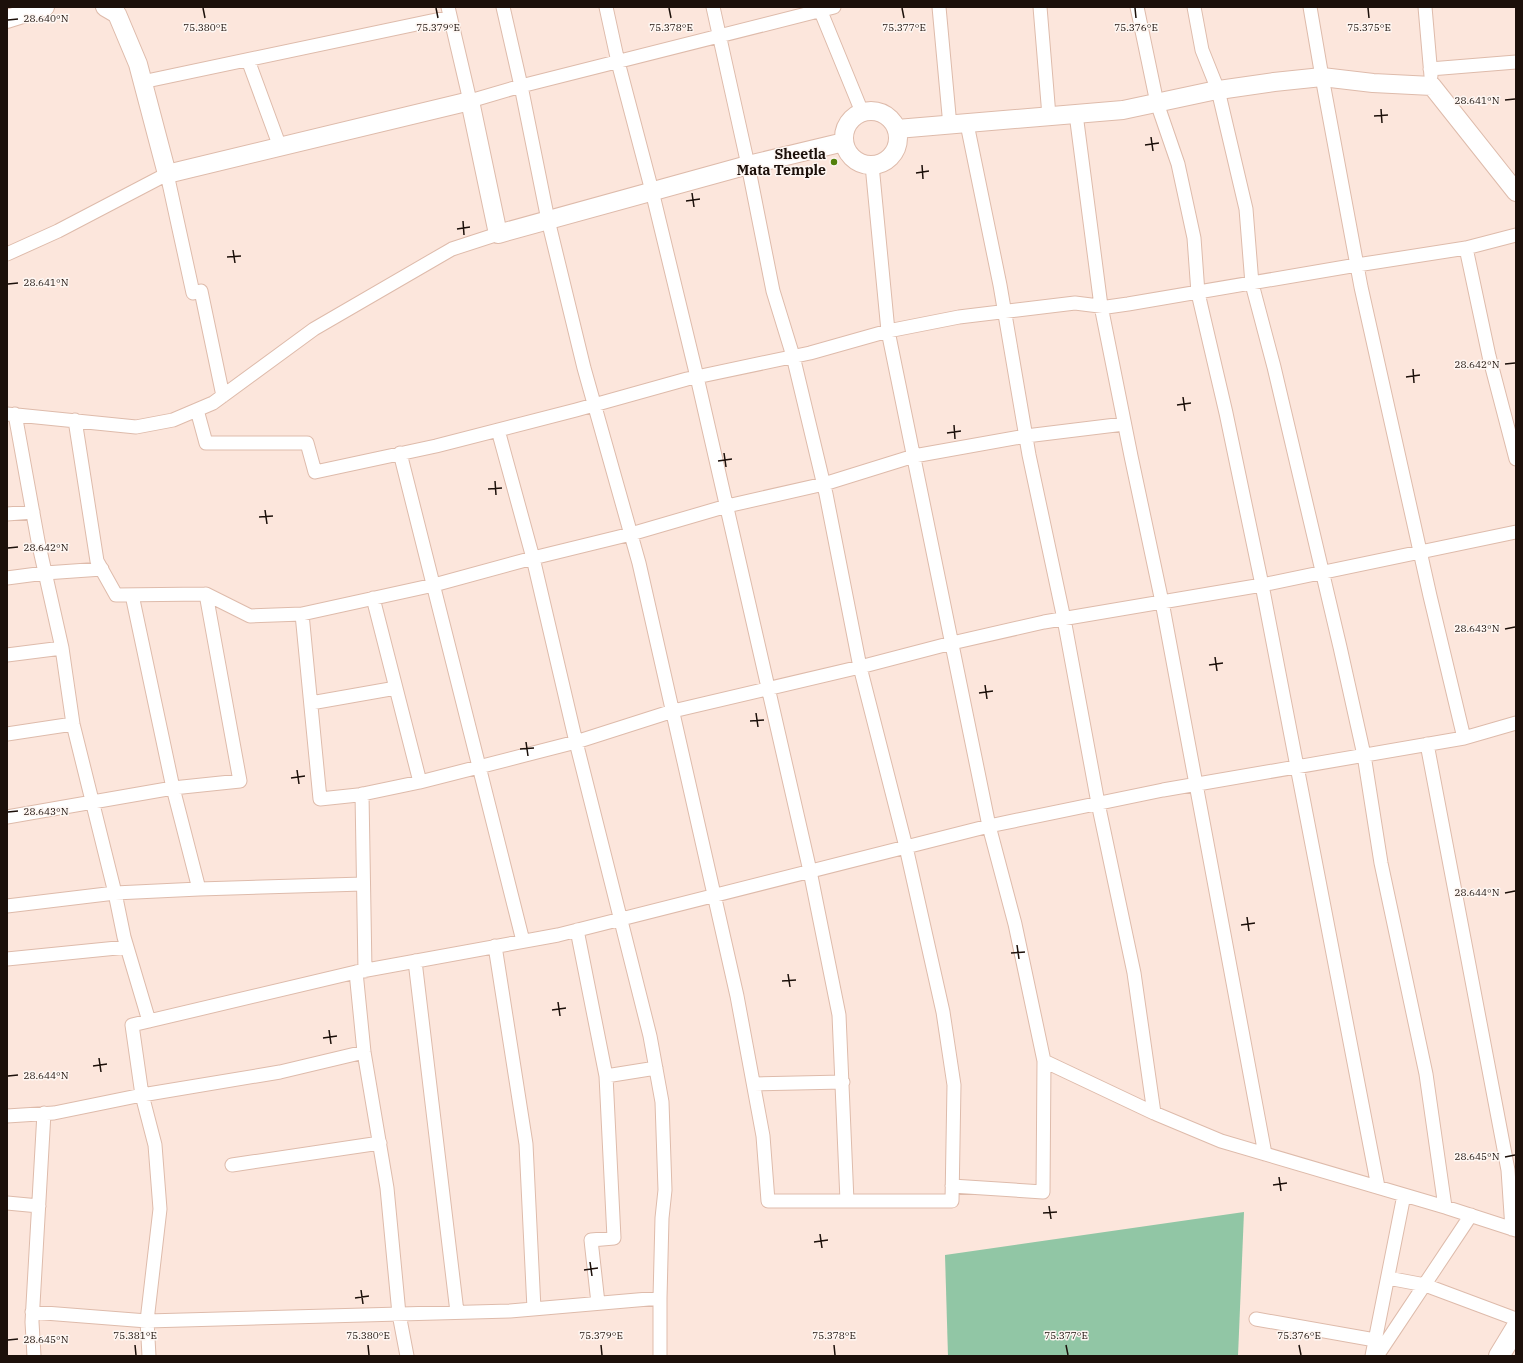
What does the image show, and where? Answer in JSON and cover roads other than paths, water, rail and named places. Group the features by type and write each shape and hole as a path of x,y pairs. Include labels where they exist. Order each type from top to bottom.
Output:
{"main road":[{"path":"1499,1356 1516,1328"}],"street":[{"path":"105,7 117,14 138,64 167,174 193,293 201,291 223,396"},
{"path":"503,7 521,86 548,220 594,405 639,563 737,996 763,1136 768,1201 952,1201 954,1085 943,1012 906,847 860,667 824,484 793,356 773,291 748,165 713,7"},
{"path":"606,7 618,62 652,191 697,377 810,871 839,1015 848,1201"},
{"path":"7,254 58,231 167,174 470,101 521,86 720,36 819,9 834,7"},
{"path":"938,7 958,125 1000,285 1026,436 1064,618 1098,803 1134,973 1154,1113"},
{"path":"1040,7 1049,116"},
{"path":"1137,7 1157,103 1178,164 1194,238 1198,293 1226,413 1262,585 1378,1187"},
{"path":"1194,7 1202,50 1218,90 1246,209 1252,284 1274,367 1323,572 1364,755 1381,864 1426,1074 1445,1207"},
{"path":"1310,7 1357,265 1420,552 1464,738"},
{"path":"1425,7 1431,77 1516,192"},
{"path":"7,18 37,8"},
{"path":"819,9 862,112"},
{"path":"142,82 248,60 449,12 470,101 498,234"},
{"path":"248,60 280,147"},
{"path":"897,129 1123,110 1218,90 1274,82 1322,77 1373,83 1431,77 1516,62"},
{"path":"871,110 882,113 888,116 897,129 899,139 898,145 891,157 882,163 865,165 855,160 849,154 844,142 844,135 848,123 854,116 862,112 871,110"},
{"path":"1076,114 1101,306 1124,424 1162,602 1265,1154"},
{"path":"149,1021 127,947 93,801 73,724 62,648 11,414 136,427 173,420 214,403 314,329 452,250 498,234 652,191 748,165 844,142"},
{"path":"872,165 888,331 989,826 1015,924 1044,1061 1043,1192 952,1186"},
{"path":"197,410 206,443 307,443 315,472 498,430 697,377 793,356 888,331 959,317 1075,304 1101,306 1128,304 1466,248 1516,235"},
{"path":"1466,248 1489,356 1516,459"},
{"path":"75,420 97,561 116,595 206,594 250,616 302,614 434,585 533,558 631,534 727,506 824,484 914,456 1026,436 1124,424"},
{"path":"498,430 533,558 576,742 622,919 650,1036 662,1102 665,1190 662,1218 660,1356"},
{"path":"400,453 524,941"},
{"path":"7,514 33,512"},
{"path":"302,614 320,799 362,794 420,782 576,742 672,711 768,690 952,642 1064,618 1262,585 1516,532"},
{"path":"7,578 46,573 102,569"},
{"path":"7,817 173,788 240,781 206,594"},
{"path":"132,595 173,788 199,889"},
{"path":"372,598 420,782"},
{"path":"7,654 62,648"},
{"path":"311,703 396,688"},
{"path":"149,1356 147,1321 160,1209 155,1145 142,1095 132,1025 360,971 577,930 989,826 1196,784 1464,738 1516,723"},
{"path":"7,734 73,724"},
{"path":"1044,1061 1154,1113 1221,1141 1445,1207 1514,1230 1508,1170 1427,744"},
{"path":"362,794 363,884 360,971 364,1052 387,1188 399,1314 407,1356"},
{"path":"7,906 115,893 363,884"},
{"path":"577,930 606,1076 614,1238 591,1240 598,1303"},
{"path":"495,946 526,1144 534,1309"},
{"path":"7,958 127,947"},
{"path":"415,961 457,1312"},
{"path":"7,1116 54,1113 142,1095 280,1072 364,1052"},
{"path":"606,1076 656,1068"},
{"path":"754,1084 842,1082"},
{"path":"34,1356 32,1312 44,1114"},
{"path":"232,1165 380,1143"},
{"path":"1372,1356 1404,1195"},
{"path":"7,1203 39,1206"},
{"path":"1377,1356 1471,1215"},
{"path":"1388,1278 1425,1285 1516,1319"},
{"path":"32,1312 147,1321 534,1309 660,1298"},
{"path":"1256,1319 1376,1340"}],"place":[{"name":"Sheetla Mata Temple","path":"834,162"}]}
